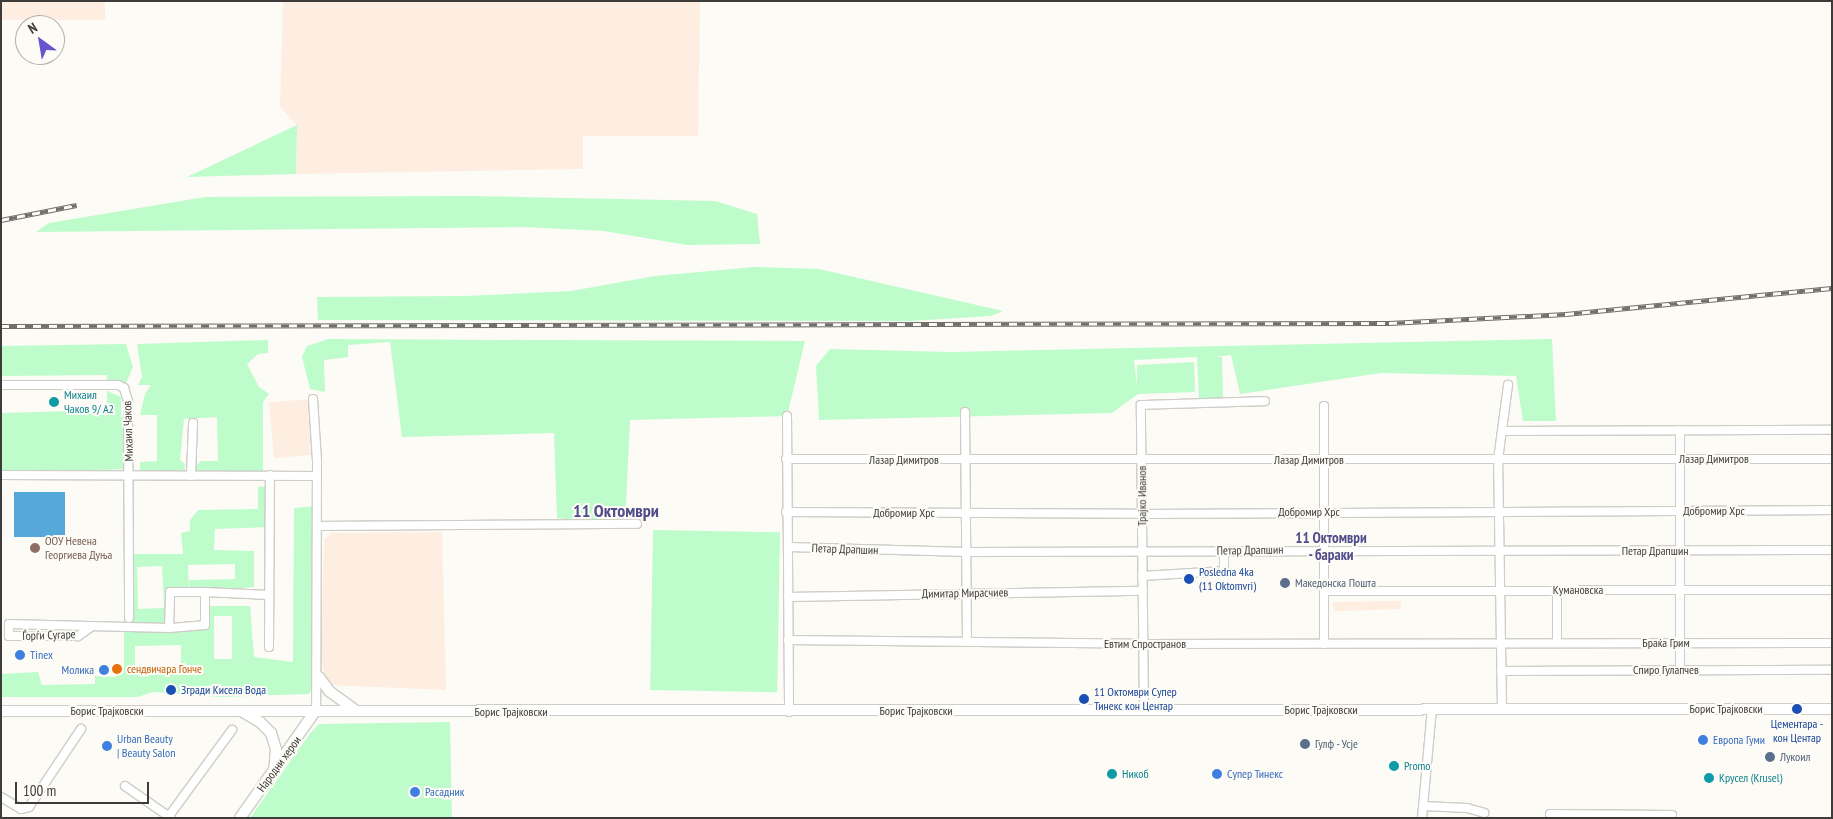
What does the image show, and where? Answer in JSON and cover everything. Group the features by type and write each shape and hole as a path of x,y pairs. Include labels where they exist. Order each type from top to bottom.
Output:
{"street":[{"name":"Михаил Чаков","path":"1,385 118,385 124,388 128,401 130,477 129,618"},
{"path":"1502,708 1498,460 1508,385"},
{"path":"313,399 317,476 319,677 316,710"},
{"name":"Трајко Иванов","path":"1144,711 1141,405 1264,401"},
{"path":"1324,406 1322,460 1324,644"},
{"path":"966,412 967,641"},
{"path":"787,416 786,512 789,712"},
{"path":"191,476 193,423"},
{"path":"1680,430 1680,670"},
{"path":"1502,431 1832,430"},
{"name":"Лазар Димитров","path":"786,459 1832,459"},
{"name":"Михаил Чаков","path":"1,475 130,477 317,476"},
{"path":"269,647 270,475"},
{"name":"Добромир Хрс","path":"786,512 1142,514 1832,510"},
{"path":"317,526 637,524"},
{"name":"Петар Драпшин","path":"788,547 968,552 1832,550"},
{"path":"1142,576 1224,571 1224,550"},
{"path":"1557,590 1557,642"},
{"name":"Кумановска","path":"1324,591 1832,590"},
{"name":"Димитар Мирасчиев","path":"788,597 968,592 1142,591"},
{"path":"169,628 170,592 269,595"},
{"name":"Ѓорѓи Сугаре","path":"92,627 78,636 9,636 9,624 169,628 205,625 205,592"},
{"name":"Евтим Спространов","path":"788,640 1143,644 1501,642"},
{"name":"Браќа Грим","path":"1501,642 1832,643"},
{"name":"Спиро Гулапчев","path":"1501,671 1832,670"},
{"path":"319,677 329,691 357,711"},
{"name":"Борис Трајковски","path":"1,711 789,712 1502,708 1832,709"},
{"path":"1422,818 1432,709"},
{"path":"240,710 260,722 271,733 276,749 274,772"},
{"name":"Народни херои","path":"240,818 316,710"},
{"path":"1,797 21,809 29,806 81,728"},
{"path":"125,786 170,817 232,730"},
{"path":"1424,806 1466,808 1484,813"},
{"path":"1550,814 1672,815"}],"shaded area":[{"path":"1,1 105,1 105,20 65,20 65,15 15,15 15,20 1,20"},
{"path":"283,1 700,1 698,136 583,136 583,169 296,174 297,125 280,107"},
{"path":"308,399 313,455 274,458 269,402"},
{"path":"442,532 446,690 328,685 321,661 324,540 332,533"},
{"path":"1401,601 1401,609 1341,611 1334,611 1333,602"}],"green space":[{"path":"297,125 296,174 187,177"},
{"path":"473,196 715,201 757,214 760,244 687,245 604,231 523,227 36,232 49,223 205,197"},
{"path":"754,267 819,269 1003,311 991,316 911,321 318,320 317,297 465,296 571,291 655,276"},
{"path":"328,339 805,341 787,416 630,420 625,526 557,518 554,433 402,437 390,342 348,345 348,357 324,360 325,392 310,389 302,357 307,346"},
{"path":"1552,339 1556,421 1523,421 1516,376 1381,373 1240,394 1231,355 1215,357 1222,357 1223,398 1199,399 1197,357 1134,360 1137,386 1137,365 1194,362 1195,392 1138,394 1112,413 819,420 816,366 830,349 951,352"},
{"path":"268,340 268,353 258,354 247,364 259,387 269,394 263,402 263,475 196,476 195,467 201,461 218,461 217,417 184,419 180,460 185,464 184,476 140,477 140,462 157,461 157,415 140,415 145,394 151,385 138,385 142,377 137,344"},
{"path":"126,344 133,367 124,388 106,385 107,375 1,376 1,346"},
{"path":"107,391 121,397 121,417 128,417 128,469 1,473 1,413 107,410"},
{"path":"270,486 270,527 215,529 214,550 254,551 254,587 190,592 189,580 235,579 235,564 188,565 189,592 171,592 169,627 205,625 207,606 250,606 254,657 293,662 294,508 317,506 319,677 309,694 220,697 153,692 137,697 1,697 1,674 38,672 42,685 95,684 95,676 116,677 116,671 124,671 124,628 129,628 129,549 133,548 134,554 183,554 181,533 190,531 190,520 198,510 258,509 258,487","holes":["162,566 164,608 138,609 137,567","214,616 232,616 232,659 214,659","181,645 181,667 135,667 135,646"]},
{"path":"653,530 780,532 777,692 650,690"},
{"path":"450,722 452,818 250,818 311,732 319,724"}],"water":[{"path":"14,492 65,492 65,537 14,537"}],"railway":[{"path":"1,220 77,205"},
{"path":"1,326 1389,323 1566,314 1832,288"}],"place":[{"name":"Михаил Чаков 9/ А2","path":"54,402"},
{"name":"ООУ Невена Георгиева Дуња","path":"35,548"},
{"name":"Posledna 4ka (11 Oktomvri)","path":"1189,579"},
{"name":"Македонска Пошта","path":"1285,583"},
{"name":"Tinex","path":"20,655"},
{"name":"сендвичара Гонче","path":"117,669"},
{"name":"Молика","path":"104,670"},
{"name":"Згради Кисела Вода","path":"171,690"},
{"name":"11 Октомври Супер Тинекс кон Центар","path":"1084,699"},
{"name":"Цементара - кон Центар","path":"1797,709"},
{"name":"Европа Гуми","path":"1703,740"},
{"name":"Гулф - Усје","path":"1305,744"},
{"name":"Urban Beauty | Beauty Salon","path":"107,746"},
{"name":"Лукоил","path":"1770,757"},
{"name":"Promo","path":"1394,766"},
{"name":"Никоб","path":"1112,774"},
{"name":"Супер Тинекс","path":"1217,774"},
{"name":"Крусел (Krusel)","path":"1709,778"},
{"name":"Расадник","path":"415,792"}],"district":[{"name":"11 Октомври","path":"616,511"},
{"name":"11 Октомври - бараки","path":"1331,546"}]}
